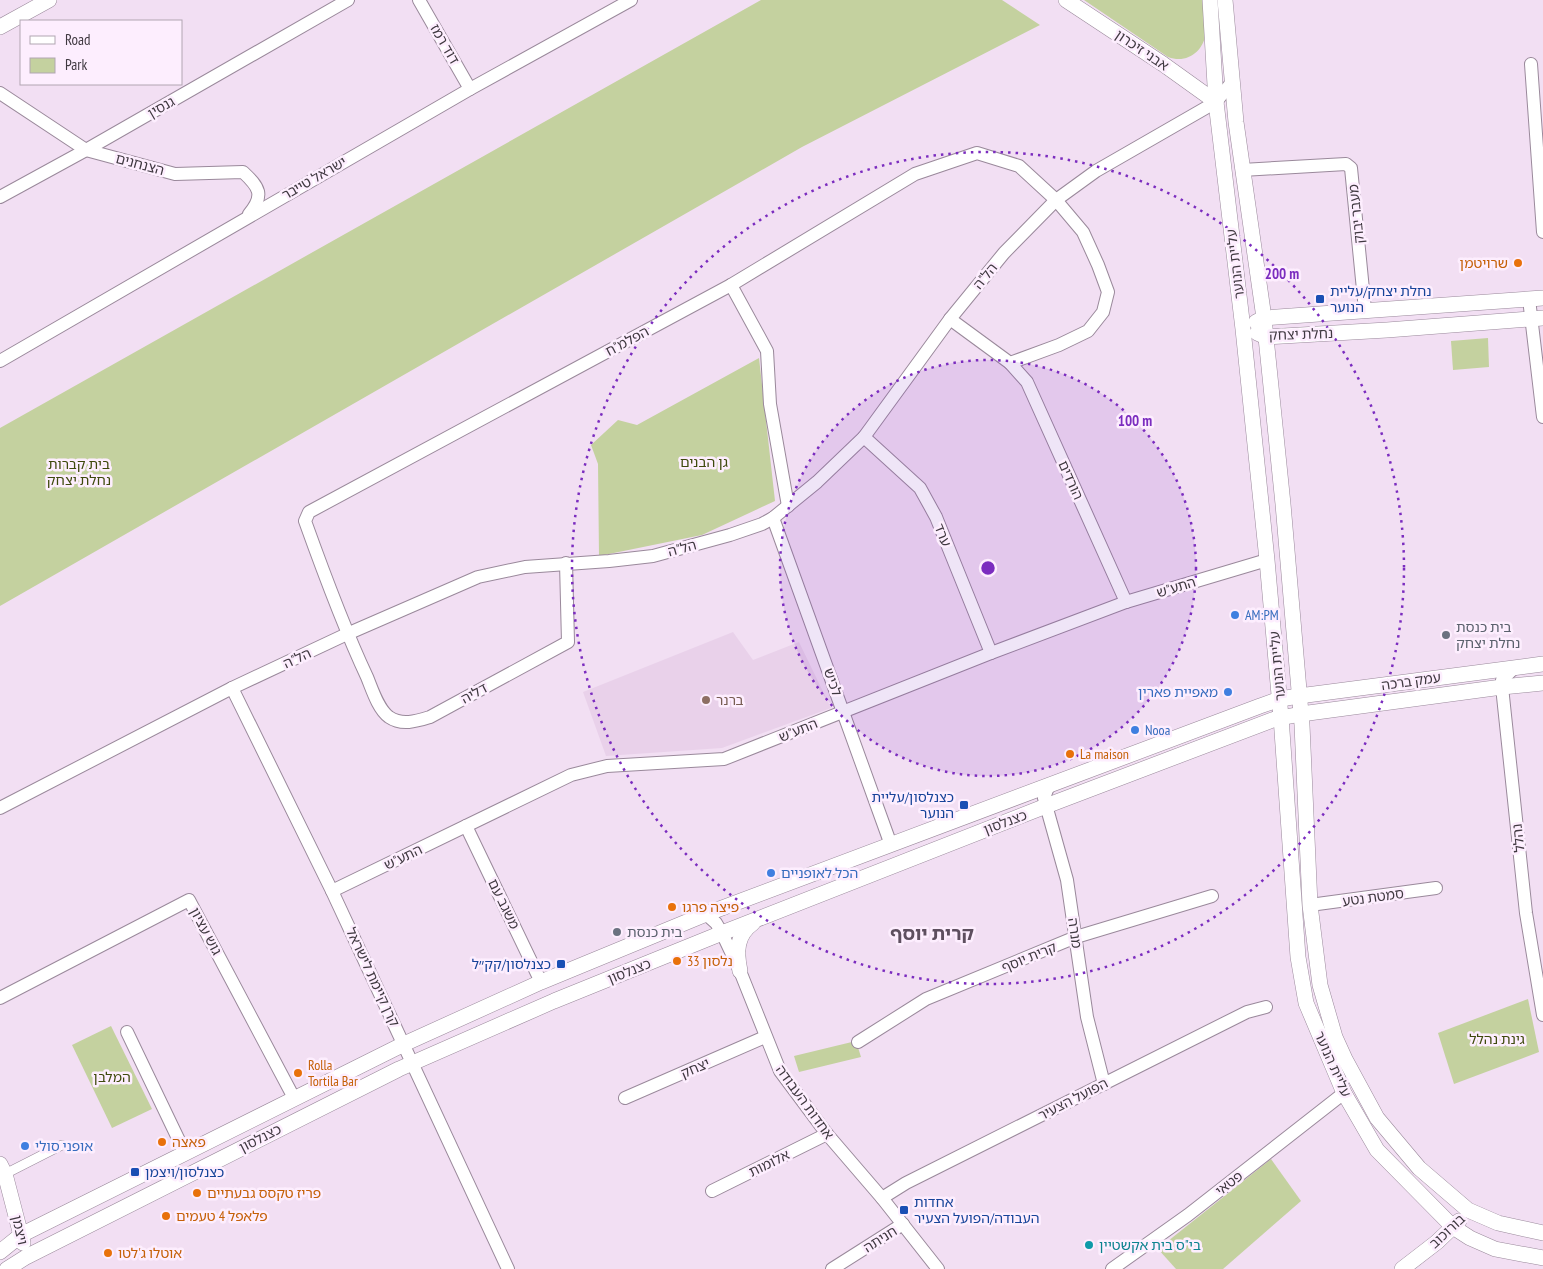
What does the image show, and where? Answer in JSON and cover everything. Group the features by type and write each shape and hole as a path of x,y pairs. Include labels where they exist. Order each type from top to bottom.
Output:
{"street":[{"path":"0,27 49,0"},
{"name":"גנסין","path":"0,197 348,0"},
{"name":"דוד רמז","path":"419,0 470,89"},
{"name":"ישראל טייבר","path":"0,362 470,89 631,0"},
{"name":"אבני זיכרון","path":"1066,0 1163,64 1216,102"},
{"name":"עליית הנוער","path":"1210,0 1216,102 1243,329 1267,560 1280,699 1298,957 1306,1003 1344,1093 1378,1150 1453,1227 1470,1238 1495,1249 1543,1258"},
{"name":"עליית הנוער","path":"1225,0 1242,170 1264,318 1288,557 1301,714 1310,905 1320,984 1335,1037 1345,1059 1377,1118 1419,1168 1468,1210 1498,1223 1543,1233"},
{"path":"1531,64 1543,232"},
{"name":"הל\"ה","path":"0,808 232,688 347,634 478,577 525,567 653,556 730,535 762,524 773,518 817,482 864,437 950,319 1004,253 1056,200 1096,171 1216,102 1232,82"},
{"name":"הצנחנים","path":"0,93 86,150 175,174 242,172 255,183 259,193 257,205 246,218"},
{"name":"הפלמ\"ח","path":"347,634 305,521 309,512 731,285 915,174 978,153 1019,166 1056,200"},
{"name":"מעבר יבוק","path":"1242,170 1346,164 1351,168 1365,310"},
{"path":"1010,363 1059,345 1088,331 1103,312 1108,292 1098,265 1084,232 1056,200"},
{"path":"731,285 767,350 770,404 788,506"},
{"path":"1536,298 1543,417"},
{"name":"נחלת יצחק","path":"1243,329 1264,318 1536,298"},
{"name":"הורדים","path":"950,319 1010,363 1027,382 1126,602"},
{"name":"נחלת יצחק","path":"1243,329 1266,337 1537,319"},
{"name":"ערד","path":"864,437 920,488 936,516 991,653"},
{"name":"לכיש","path":"773,518 891,846"},
{"name":"התע\"ש","path":"332,891 571,775 588,769 607,766 724,759 991,653 1126,602 1267,560"},
{"name":"דליה","path":"347,634 380,705 389,717 401,722 414,722 430,717 568,642 566,563"},
{"name":"עמק ברכה","path":"1280,699 1543,664"},
{"path":"1502,687 1502,680 1515,667"},
{"name":"עמק ברכה","path":"1301,714 1502,687 1543,684"},
{"name":"נהלל","path":"1502,687 1526,913 1543,1015"},
{"name":"קרן קיימת לישראל","path":"232,688 332,891 508,1269"},
{"name":"כצנלסון","path":"0,1252 22,1235 294,1098 404,1044 541,982 706,914 1280,699"},
{"name":"כצנלסון","path":"8,1269 26,1263 413,1063 554,1001 722,932 1046,806 1281,717 1301,714"},
{"name":"מנרה","path":"1050,785 1045,794 1046,806 1067,880 1087,1017 1104,1084"},
{"name":"משגב עם","path":"466,826 541,982"},
{"name":"סמטת נטע","path":"1310,905 1436,888"},
{"name":"קרית יוסף","path":"858,1042 926,999 1076,938 1212,896"},
{"name":"גוש עציון","path":"0,998 189,900 294,1098"},
{"name":"אחדות העבודה","path":"706,914 722,932 740,971 780,1071 827,1134 882,1198 938,1269"},
{"path":"740,971 737,954 739,940 748,926 760,918"},
{"name":"הפועל הצעיר","path":"882,1198 906,1182 1247,1012 1266,1007"},
{"path":"127,1032 185,1153"},
{"name":"יצחק","path":"625,1098 765,1037"},
{"name":"פטאי","path":"1112,1269 1188,1215 1344,1093"},
{"name":"אלומות","path":"712,1191 827,1134"},
{"path":"3,1169 62,1145"},
{"name":"ויצמן","path":"3,1169 22,1235 26,1263"},
{"name":"בורוכוב","path":"1402,1269 1453,1227 1468,1210"},
{"name":"חניתה","path":"832,1269 903,1224"}],"shaded area":[{"name":"ברנר","path":"733,632 753,660 799,642 831,708 722,748 606,756 583,692"}],"green space":[{"name":"בית קברות נחלת יצחק","path":"761,0 1002,0 1040,25 802,147 0,606 0,428"},
{"path":"1084,0 1205,0 1207,25 1204,40 1198,51 1193,55 1182,59 1168,57"},
{"path":"1488,338 1489,367 1453,370 1451,341"},
{"name":"גן הבנים","path":"759,358 775,501 702,535 599,556 598,464 591,445 618,420 637,425"},
{"name":"גינת נהלל","path":"1528,999 1539,1052 1454,1084 1438,1033"},
{"name":"המלבן","path":"111,1026 152,1109 112,1128 72,1045"},
{"path":"856,1041 861,1057 799,1072 794,1056"},
{"path":"1271,1159 1301,1201 1223,1269 1176,1269 1158,1249"}],"place":[{"name":"שרויטמן","path":"1518,263"},
{"name":"נחלת יצחק/עליית הנוער","path":"1320,299"},
{"name":"AM:PM","path":"1235,615"},
{"name":"בית כנסת נחלת יצחק","path":"1446,635"},
{"name":"מאפיית פארין","path":"1228,692"},
{"name":"ברנר","path":"706,700"},
{"name":"Nooa","path":"1135,730"},
{"name":"La maison","path":"1070,754"},
{"name":"כצנלסון/עליית הנוער","path":"964,805"},
{"name":"הכל לאופניים","path":"771,873"},
{"name":"פיצה פרגו","path":"672,907"},
{"name":"בית כנסת","path":"617,932"},
{"name":"נלסון 33","path":"677,961"},
{"name":"כצנלסון/קק״ל","path":"561,964"},
{"name":"Rolla Tortila Bar","path":"298,1073"},
{"name":"פאצה","path":"162,1142"},
{"name":"אופני סולי","path":"25,1146"},
{"name":"כצנלסון/ויצמן","path":"135,1172"},
{"name":"פריז טקסס גבעתיים","path":"197,1193"},
{"name":"אחדות העבודה/הפועל הצעיר","path":"904,1210"},
{"name":"פלאפל 4 טעמים","path":"166,1216"},
{"name":"בי\"ס בית אקשטיין","path":"1089,1245"},
{"name":"אוטלו ג'לטו","path":"108,1253"}],"district":[{"name":"קרית יוסף","path":"932,933"}]}
